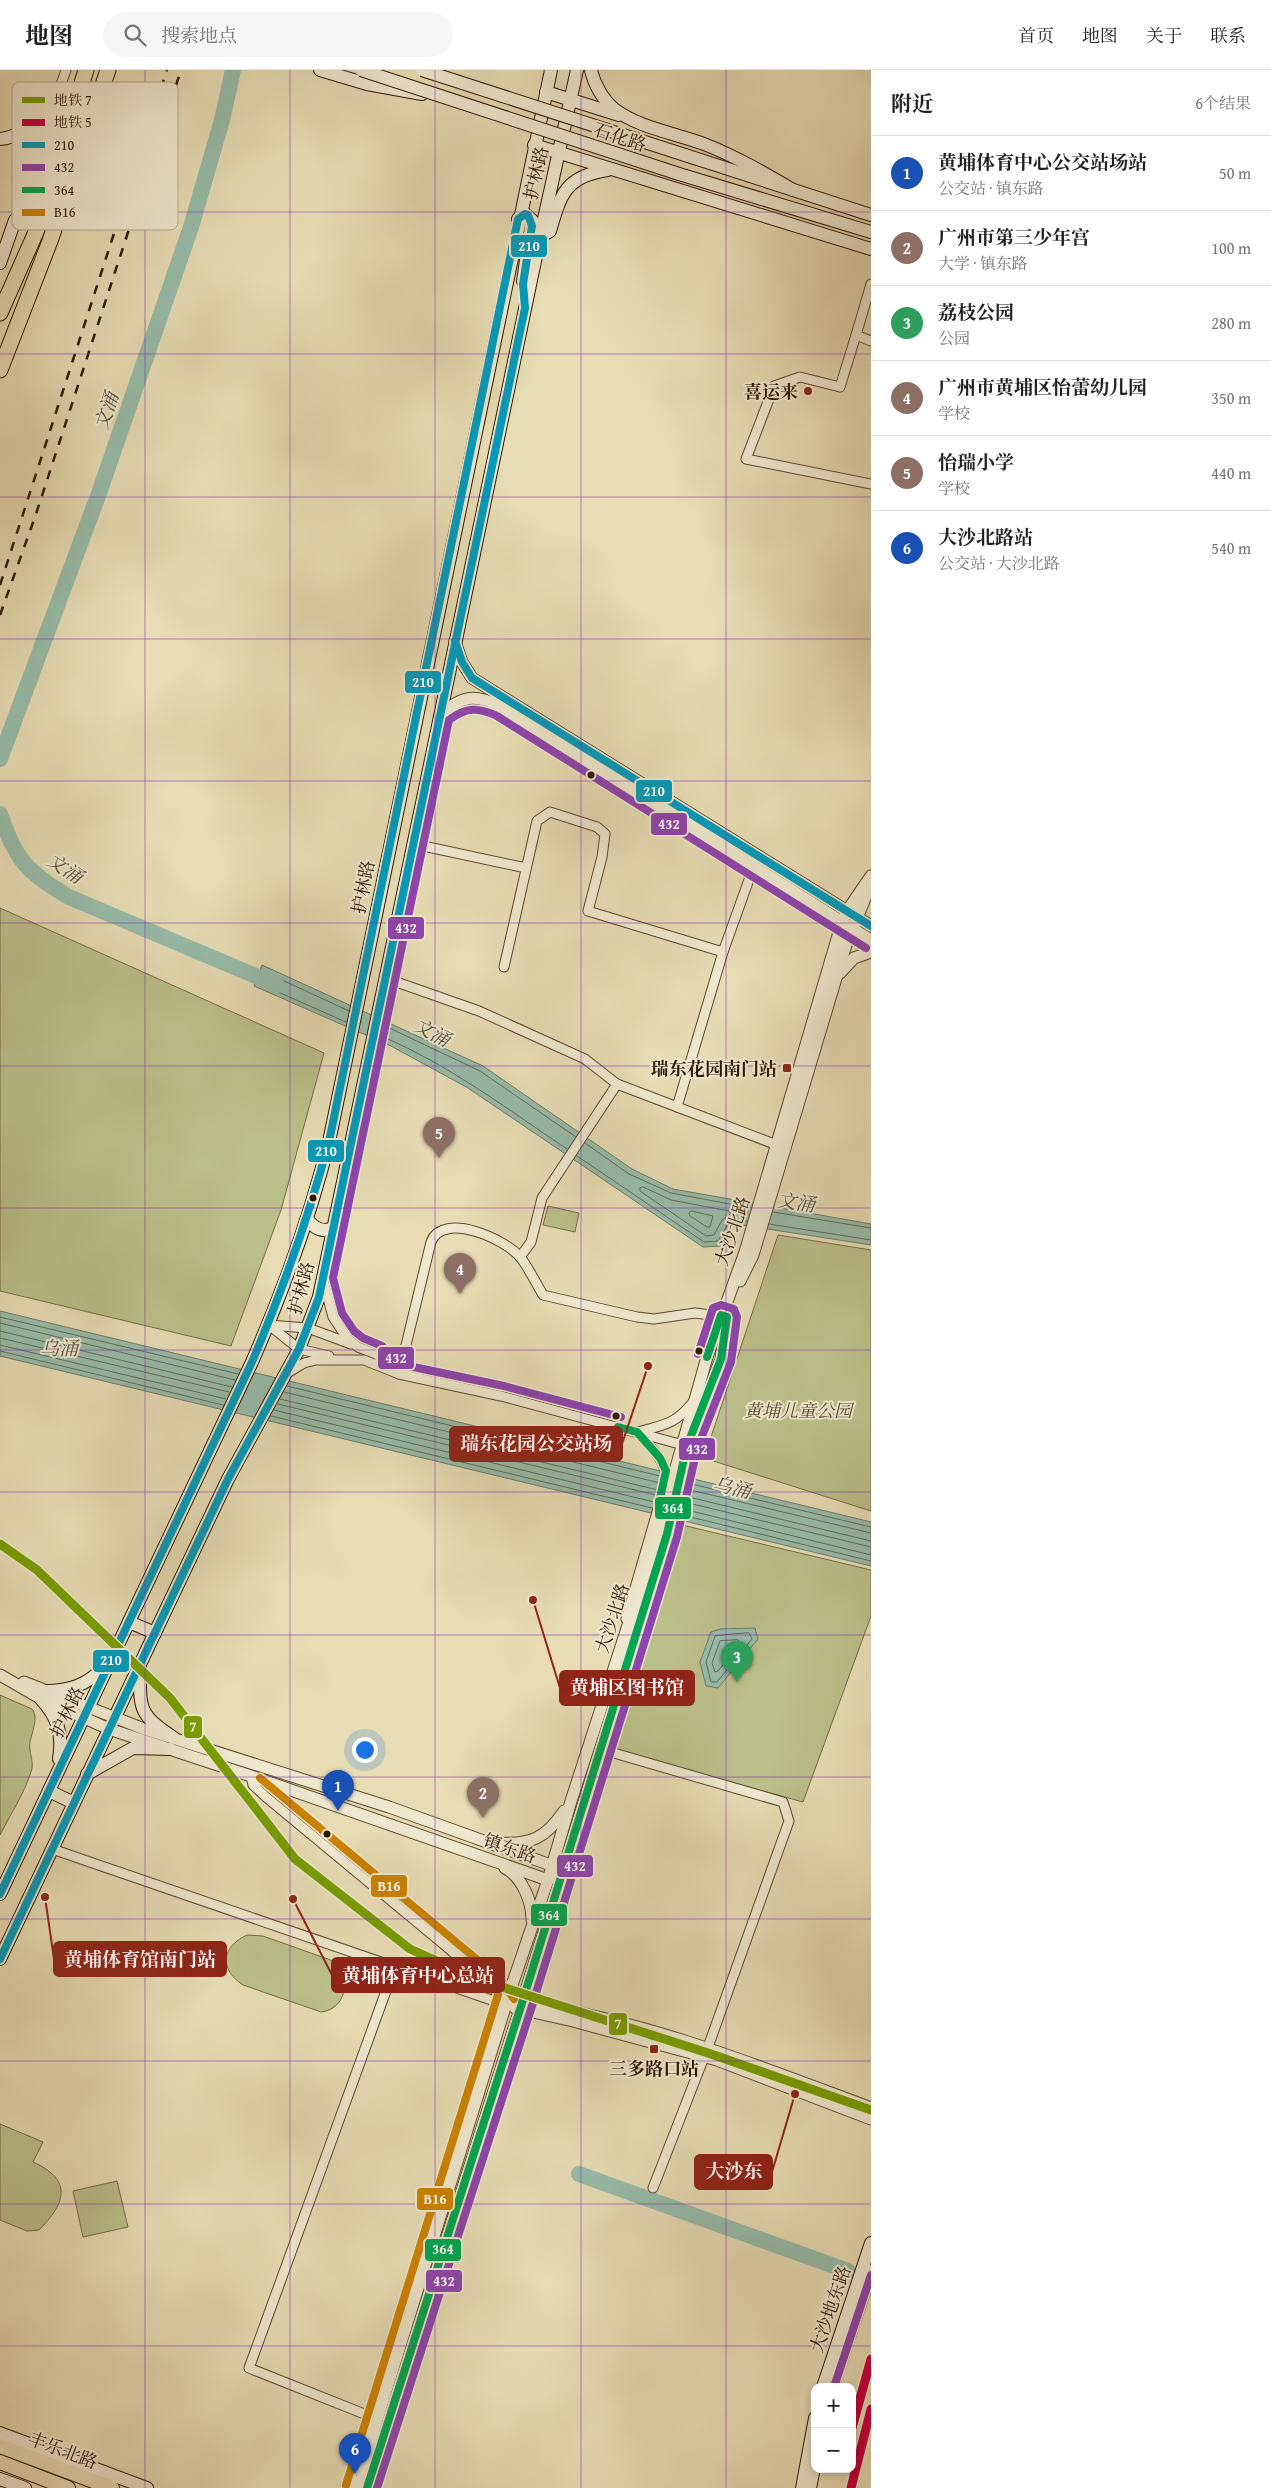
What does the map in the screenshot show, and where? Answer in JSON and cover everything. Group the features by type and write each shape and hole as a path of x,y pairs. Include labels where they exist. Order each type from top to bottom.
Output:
{"highway":[{"path":"82,82 86,70"},
{"path":"104,82 108,70"},
{"path":"0,313 37,230"},
{"path":"0,370 54,230"}],"main road":[{"path":"320,70 367,84 443,98"},
{"name":"石化路","path":"361,70 680,174 871,232"},
{"name":"石化路","path":"422,70 871,215"},
{"name":"护林路","path":"0,1894 252,1362 268,1325 307,1219 327,1146 361,988 518,219 551,70"},
{"name":"护林路","path":"0,1960 235,1465 299,1349 308,1328 323,1278 334,1227 368,1055 414,844 540,237 577,70"},
{"path":"591,70 602,96 628,118"},
{"path":"546,92 704,144 751,165 794,190"},
{"path":"534,145 871,249"},
{"path":"540,237 550,231 558,202 576,179 611,170"},
{"path":"518,219 525,214 532,220 523,284 525,308"},
{"path":"0,236 12,224"},
{"path":"0,263 12,229"},
{"path":"307,1219 314,1228 320,1230 330,1230 334,1227"},
{"path":"129,1622 155,1633"},
{"path":"55,1777 62,1744 55,1716 42,1695 65,1691 86,1683 112,1658"},
{"path":"140,1665 141,1699 146,1716 172,1744"},
{"path":"87,1774 133,1748 172,1744"},
{"path":"49,1791 74,1803"},
{"name":"大沙地东路","path":"824,2383 871,2242"},
{"name":"大沙地东路","path":"833,2383 871,2271"},
{"path":"802,2488 813,2428"},
{"path":"0,2433 147,2488"},
{"name":"丰乐北路","path":"0,2446 112,2488"},
{"name":"丰乐北路","path":"0,2462 68,2488"},
{"path":"810,2488 813,2473"},
{"path":"0,2479 25,2488"}],"street":[{"path":"62,82 66,70"},
{"path":"871,284 840,387 800,377 774,386 746,459 871,484"},
{"path":"856,335 871,341"},
{"path":"455,641 462,662 472,678 849,919 871,940"},
{"path":"440,714 457,701 468,698 477,698 497,705 756,860"},
{"path":"504,967 537,821 543,814 555,812 566,818 597,827 605,834 605,842 588,911 723,952"},
{"path":"414,844 526,868"},
{"path":"677,1107 723,952 756,860"},
{"name":"大沙北路","path":"367,2488 522,2006 558,1867 571,1802 624,1637 657,1520 675,1467 721,1359 724,1316 753,1255 772,1178 776,1146 849,919 871,876"},
{"name":"大沙北路","path":"684,1446 696,1398 724,1316 733,1282 772,1178 837,977 849,919 871,884"},
{"path":"849,919 871,926"},
{"path":"837,977 849,962 871,952"},
{"path":"385,978 479,1011 585,1059 617,1084 776,1146"},
{"path":"520,1257 531,1242 542,1198 592,1125 617,1084"},
{"path":"399,1374 434,1234 440,1230 450,1228 485,1234 500,1240 520,1257 543,1295 636,1317 654,1319 695,1313 724,1316"},
{"path":"323,1278 333,1318 347,1338 358,1347"},
{"path":"268,1325 308,1328 376,1354 399,1374"},
{"path":"268,1325 299,1349 343,1359"},
{"path":"286,1373 304,1362 316,1360 364,1360 399,1374 501,1396 684,1446"},
{"path":"637,1432 672,1423 680,1418 696,1398"},
{"path":"637,1432 660,1458 675,1467"},
{"name":"大沙北路","path":"558,1867 600,1749 667,1534 675,1467"},
{"name":"镇东路","path":"0,1675 86,1713 172,1744 252,1776 548,1880 558,1867 389,1807 172,1744"},
{"path":"600,1749 783,1802 789,1821 706,2052 654,2188"},
{"path":"252,1776 251,1781 259,1791 447,1947 492,1986 506,2005"},
{"path":"532,1925 529,1902 518,1880 511,1871 483,1857 482,1841 520,1843 541,1837 549,1831 571,1802"},
{"path":"52,1849 394,1969 506,2005 581,2012 871,2108"},
{"path":"356,2488 506,2005 548,1880"},
{"path":"377,2419 249,2368 394,1969"},
{"path":"706,2052 748,2071 871,2119"}],"green space":[{"path":"0,908 324,1053 281,1210 231,1346 0,1291"},
{"path":"548,1206 579,1213 575,1232 543,1225"},
{"name":"黄埔儿童公园","path":"778,1235 871,1250 871,1511 704,1458"},
{"path":"678,1524 871,1570 871,1616 803,1802 604,1747"},
{"path":"0,1695 32,1709 35,1720 30,1742 31,1772 21,1796 0,1835"},
{"path":"247,1935 263,1936 339,1963 345,1986 341,2000 336,2006 321,2012 243,1985 230,1972 226,1958 232,1946"},
{"path":"0,2124 43,2142 33,2162 55,2176 60,2184 60,2201 55,2211 39,2230 27,2231 0,2220"},
{"path":"117,2181 128,2227 83,2237 73,2191"}],"water":[{"path":"262,965 483,1066 632,1169 673,1189 871,1224 871,1245 742,1225 731,1227 721,1246 703,1247 468,1088 391,1046 254,986"},
{"name":"乌涌","path":"0,1311 871,1522 871,1566 0,1356"},
{"path":"755,1628 758,1639 718,1688 706,1686 700,1662 711,1632 720,1629"}],"waterway":[{"name":"文涌","path":"0,759 98,496 191,227 222,120 233,70"},
{"name":"文涌","path":"0,814 12,843 25,864 43,880 69,897 277,985"},
{"path":"579,2174 848,2271"}],"railway":[{"path":"163,82 167,70"},
{"path":"177,82 181,70"},
{"path":"0,585 115,230"},
{"path":"0,615 36,514 129,230"}],"metro line":[{"name":"7","path":"0,1544 37,1570 170,1698 295,1859 410,1949 477,1979 711,2054 871,2110"},
{"name":"5","path":"856,2413 871,2359"},
{"name":"5","path":"851,2488 871,2409"}],"transit line":[{"name":"210","path":"0,1894 252,1362 305,1223 330,1137 518,219 525,214 528,215 532,226 523,284 525,308 319,1297 299,1349 228,1479 0,1959"},
{"name":"210","path":"455,641 462,662 472,678 871,926"},
{"name":"432","path":"621,1417 504,1386 404,1365 382,1346 363,1338 354,1331 342,1313 333,1278 449,720 461,713 472,710 484,711 497,716 866,948"},
{"name":"432","path":"377,2488 532,2006 677,1537 697,1449 731,1362 737,1317 734,1309 721,1305 713,1308 698,1354"},
{"name":"364","path":"367,2488 522,2003 667,1534 687,1446 721,1359 727,1317 721,1315 707,1357"},
{"name":"364","path":"618,1427 637,1432 660,1458 666,1471 659,1503"},
{"name":"B16","path":"260,1778 499,1978 514,1999"},
{"name":"B16","path":"346,2485 501,1985"},
{"name":"432","path":"835,2383 871,2275"}],"place":[{"name":"喜运来","path":"808,391"},
{"name":"瑞东花园南门站","path":"787,1068"},
{"name":"怡瑞小学","path":"439,1158"},
{"name":"广州市黄埔区怡蕾幼儿园","path":"460,1294"},
{"name":"瑞东花园公交站场","path":"648,1366"},
{"name":"黄埔区图书馆","path":"533,1600"},
{"name":"荔枝公园","path":"737,1682"},
{"name":"黄埔体育中心公交站场站","path":"338,1811"},
{"name":"广州市第三少年宫","path":"483,1818"},
{"name":"黄埔体育馆南门站","path":"45,1897"},
{"name":"黄埔体育中心总站","path":"293,1899"},
{"name":"三多路口站","path":"654,2049"},
{"name":"大沙东","path":"795,2094"},
{"name":"大沙北路站","path":"355,2474"}]}
